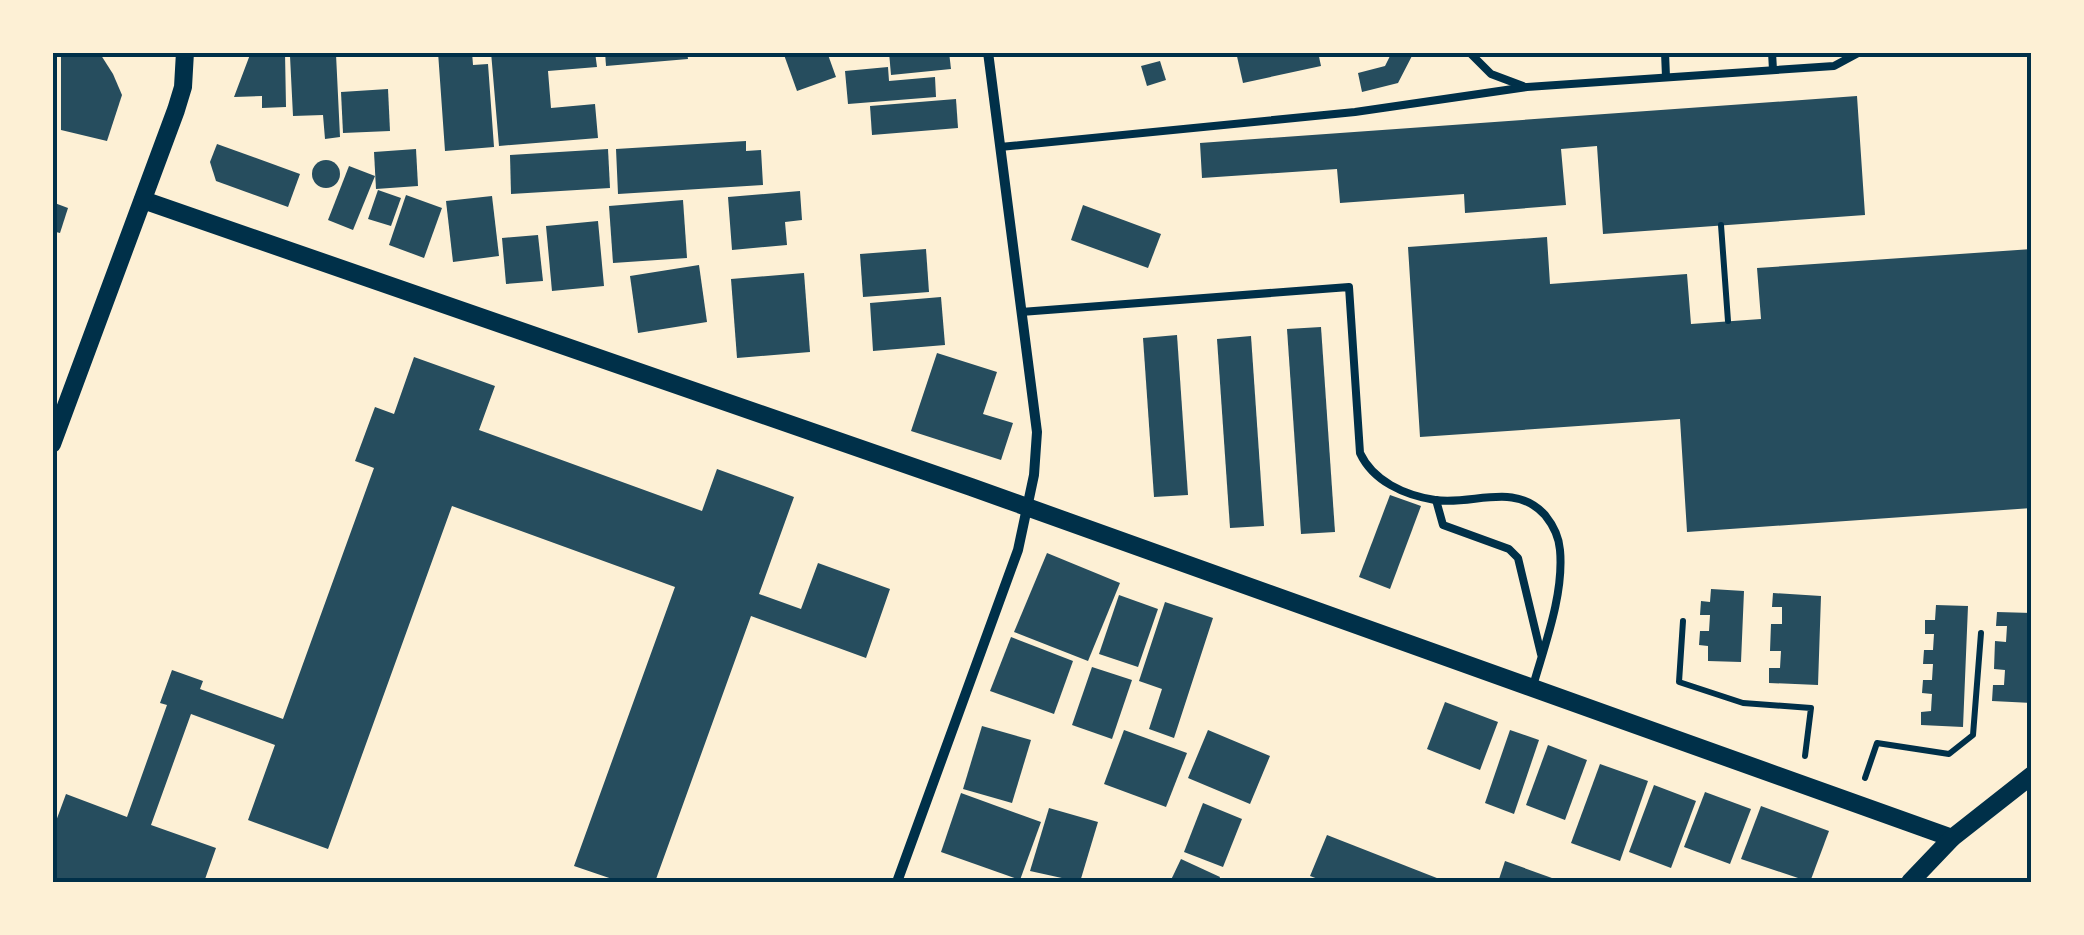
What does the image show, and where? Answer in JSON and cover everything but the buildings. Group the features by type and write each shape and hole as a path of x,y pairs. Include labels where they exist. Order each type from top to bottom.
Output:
{"street":[{"path":"52,444 183,87 186,52"},
{"path":"896,882 1018,550 1029,508 1037,432 988,52"},
{"path":"142,200 1029,508 1952,838"},
{"path":"1910,882 1952,838 2032,775"}],"lane":[{"path":"1469,52 1490,74 1527,87"},
{"path":"1665,52 1666,77"},
{"path":"1772,52 1773,70"},
{"path":"1000,147 1355,112 1527,87 1834,66 1860,52"},
{"path":"1021,312 1349,288 1360,453 1368,471 1381,482 1436,500 1512,497 1536,506 1553,524 1560,547 1559,580 1532,690"},
{"path":"1436,500 1443,525 1509,548 1518,558 1542,658"}],"path":[{"path":"1720,225 1728,321"},
{"path":"1682,621 1680,682 1743,703 1811,708 1803,767"},
{"path":"1862,788 1877,743 1949,754 1974,734 1981,633"}]}
